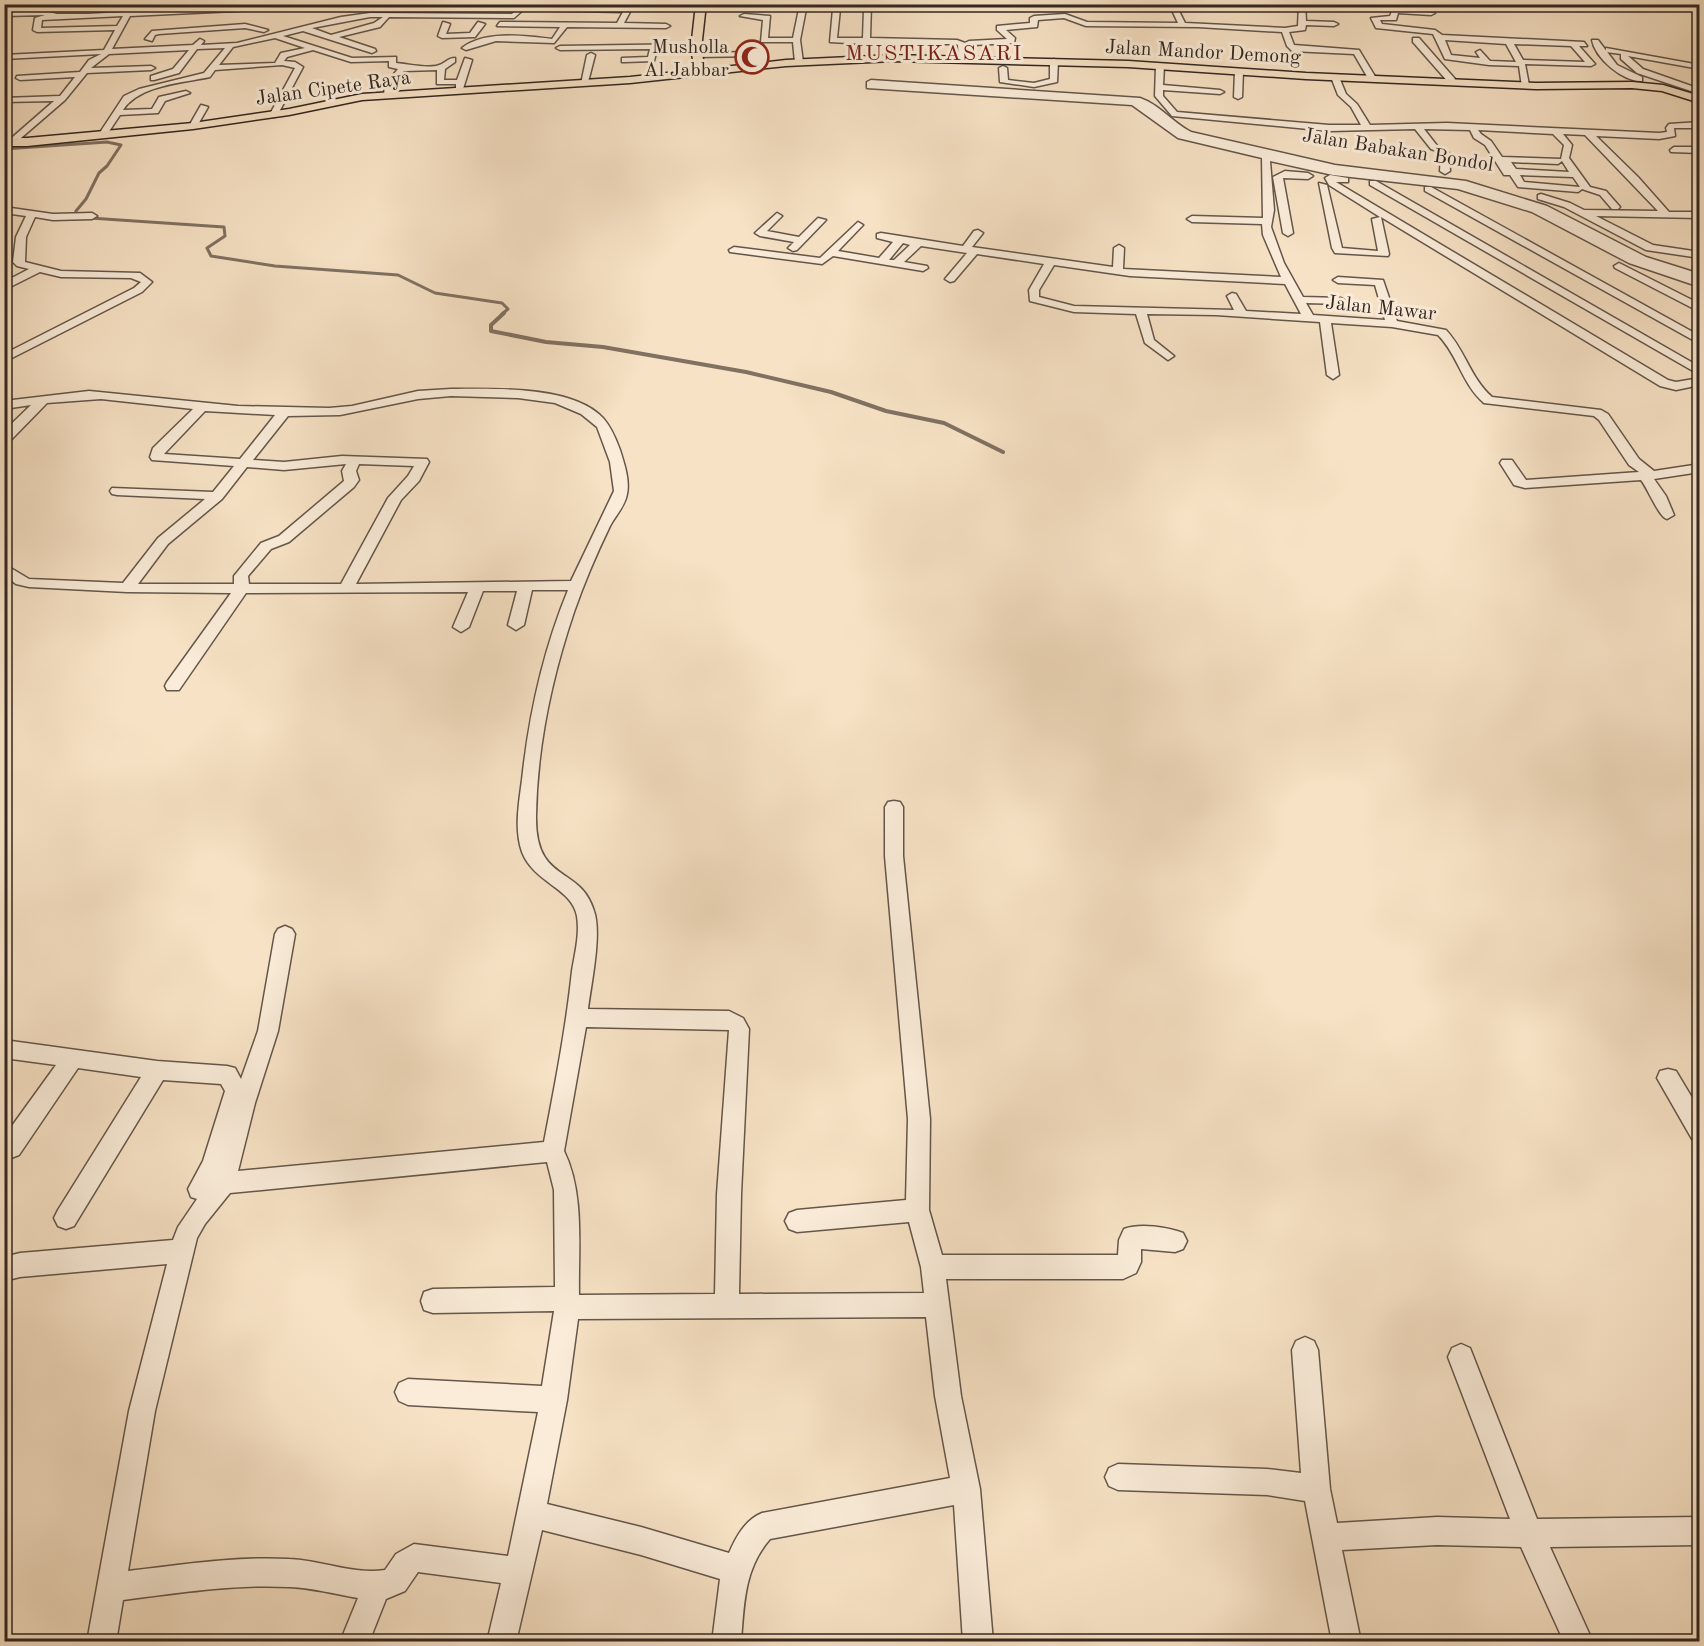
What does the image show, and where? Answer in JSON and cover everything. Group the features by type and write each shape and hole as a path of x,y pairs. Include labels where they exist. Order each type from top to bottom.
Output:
{"main road":[{"path":"701,6 698,67 702,73"},
{"name":"Jalan Mandor Demong","path":"702,73 799,62 887,58 966,58 1160,66 1335,77 1452,81 1525,80 1613,85 1663,88 1700,100"},
{"name":"Jalan Cipete Raya","path":"8,142 193,126 274,114 354,98 460,86 584,82 702,73"}],"street":[{"path":"27,12 36,4"},
{"path":"8,142 62,98 82,70 104,56 105,50 127,15 137,4"},
{"path":"120,28 37,30 39,18 57,16 218,11 279,7 283,4"},
{"path":"966,58 969,43 1012,40 1001,27 1034,25 1034,18 1081,14 1085,6 1108,8 1113,4"},
{"path":"1182,4 1174,8 1182,24"},
{"path":"1065,16 1082,23 1182,24 1285,30 1300,29 1302,4"},
{"path":"1426,4 1435,21"},
{"path":"837,5 832,40 957,42 962,44 966,58"},
{"path":"358,8 376,6"},
{"path":"514,16 523,6"},
{"path":"621,25 628,10 576,6 426,7 417,11 410,23 666,26"},
{"path":"701,6 868,6 866,42"},
{"path":"799,62 796,40 803,6"},
{"path":"1431,13 1395,8 1392,18 1375,16 1380,27 1432,31 1440,37 1449,58 1520,63 1573,44 1592,43 1614,66 1663,88"},
{"path":"4,57 231,45 358,16 417,11 488,16 625,17"},
{"path":"4,14 46,12 57,16"},
{"path":"332,37 377,25 389,14"},
{"path":"446,24 442,36 472,35 488,16"},
{"path":"466,48 477,42 495,40 554,41 571,16"},
{"path":"742,16 766,17 764,40 796,40"},
{"path":"308,18 306,20 321,24"},
{"path":"1301,23 1334,24"},
{"path":"140,39 239,35 286,24 372,51"},
{"path":"495,40 508,24"},
{"path":"149,39 152,33 159,32 245,26 264,30"},
{"path":"1285,30 1291,46 1295,49 1356,52 1372,78"},
{"path":"502,32 662,34"},
{"path":"899,42 898,33 902,32"},
{"path":"982,33 993,33"},
{"path":"117,113 155,111 162,99 191,92 154,77 176,71 197,46 201,36"},
{"path":"277,36 355,60 390,59 393,60 392,65 402,66 402,69 441,68 452,60"},
{"path":"1440,37 1509,42 1591,64 1573,44"},
{"path":"1416,39 1452,81"},
{"path":"1473,39 1485,61"},
{"path":"101,42 121,40"},
{"path":"285,45 296,42"},
{"path":"1509,42 1520,63 1525,80"},
{"path":"352,44 377,43"},
{"path":"103,134 131,96 207,75 231,45"},
{"path":"213,68 248,69 276,66 284,55 312,47"},
{"path":"625,60 652,59 654,47"},
{"path":"560,48 700,47 755,54"},
{"path":"1609,50 1700,67"},
{"path":"1625,52 1624,57 1628,62 1641,71 1700,93"},
{"path":"248,69 255,55"},
{"path":"584,82 591,55"},
{"path":"91,63 170,58"},
{"path":"117,70 123,60"},
{"path":"441,68 440,82 460,86 462,73 468,60"},
{"path":"1013,73 1003,71 1006,83 1034,85 1051,82 1054,75 1054,61"},
{"path":"1628,62 1673,71"},
{"path":"274,114 299,67 280,63"},
{"path":"1160,66 1160,90"},
{"path":"20,78 82,70 151,68"},
{"path":"388,95 389,85 402,69"},
{"path":"1238,97 1239,71"},
{"path":"1034,74 1054,75"},
{"path":"1513,74 1525,80"},
{"path":"1335,77 1342,95 1354,106 1366,126"},
{"path":"1085,97 870,86 871,82 1085,97 1134,103 1152,112 1164,127 1181,136 1273,153 1333,172 1459,186 1520,204 1642,259 1700,278"},
{"path":"1148,89 1220,92"},
{"path":"1160,90 1209,100"},
{"name":"Jalan Babakan Bondol","path":"1160,90 1161,101 1185,123 1273,153 1445,171 1517,189 1567,206 1650,248 1700,255"},
{"path":"1688,96 1700,93"},
{"path":"4,100 62,98"},
{"path":"193,126 204,107"},
{"path":"37,111 47,111"},
{"path":"1175,114 1306,127 1473,128 1666,136 1672,134 1670,128 1672,126 1700,125"},
{"path":"1305,114 1306,127"},
{"path":"1573,122 1635,179 1666,214"},
{"path":"1419,128 1434,147"},
{"path":"1473,128 1477,136 1488,143 1517,189"},
{"path":"1556,132 1568,145 1565,158 1575,174 1587,189 1603,193 1615,207"},
{"path":"1674,150 1700,150"},
{"path":"1273,153 1265,160 1269,210 1266,220 1268,235 1275,254 1309,319"},
{"path":"1445,153 1445,171"},
{"path":"1558,161 1505,159 1521,185 1578,189"},
{"path":"1513,172 1569,175"},
{"path":"1288,233 1278,177 1285,174 1306,175 1326,182 1382,218 1664,383 1676,386 1700,381"},
{"path":"1326,182 1434,184 1467,195 1525,215 1700,309"},
{"path":"1326,182 1339,250 1384,254 1382,218"},
{"path":"1374,183 1700,372"},
{"path":"1434,184 1636,305 1700,340"},
{"path":"1558,188 1568,202 1567,206"},
{"path":"5,211 21,212 31,216 67,218 92,216"},
{"path":"1580,213 1700,215"},
{"path":"18,262 21,237 31,216"},
{"path":"777,216 760,232 801,240"},
{"path":"1192,219 1266,220"},
{"path":"785,256 821,220"},
{"path":"734,250 822,261 858,225"},
{"path":"1559,320 1677,297 1692,293 1700,285 1633,261 1572,227"},
{"path":"950,279 978,233"},
{"path":"880,236 1118,272 1289,282"},
{"path":"881,262 900,240"},
{"path":"896,264 919,242"},
{"path":"4,247 21,246"},
{"path":"1118,272 1119,248"},
{"path":"833,252 923,268"},
{"path":"4,263 18,262 61,274 140,276 147,282 138,290 4,359"},
{"name":"Jalan Mawar","path":"1050,263 1032,296 1037,301 1074,309 1242,314 1392,324 1442,332 1453,345 1476,389 1488,400 1588,411 1601,415 1634,462 1648,475 1667,515"},
{"path":"4,287 37,268"},
{"path":"1677,297 1674,288 1686,279"},
{"path":"1338,280 1379,282 1392,324"},
{"path":"1232,296 1242,314"},
{"path":"1299,300 1341,301"},
{"path":"1141,311 1149,341 1168,356"},
{"path":"1325,320 1334,375"},
{"path":"4,347 23,349"},
{"path":"4,405 101,395 284,412 350,411 416,395 455,393 560,400 599,420 605,430 618,469 622,489 620,501 607,519 563,622 545,685 532,760 528,822 530,846 540,867 567,885 578,896 585,908 587,934 578,1018 553,1151 561,1168 565,1190 567,1303 554,1400 532,1514 501,1641"},
{"path":"4,439 43,400"},
{"path":"202,406 158,451 157,457 284,466 355,460 419,461 422,465 395,498 346,589"},
{"path":"127,588 163,541 218,496 284,412"},
{"path":"173,686 242,588 242,576 266,546 284,539 350,484 352,480 349,471 355,460"},
{"path":"1508,463 1519,482 1525,484 1648,475 1700,468"},
{"path":"117,491 218,496"},
{"path":"4,568 21,581 29,583 127,588 346,589 579,585"},
{"path":"516,625 526,586"},
{"path":"461,627 477,587"},
{"path":"894,807 894,856 919,1119 917,1210 933,1267 948,1396 966,1489 978,1641"},
{"path":"101,1641 142,1411 186,1235 197,1216 224,1183 244,1103 268,1031 285,934"},
{"path":"578,1018 729,1020 739,1029 729,1194 727,1305"},
{"path":"4,1049 157,1070 226,1076 236,1090 213,1164 199,1190"},
{"path":"7,1152 73,1058"},
{"path":"66,1218 157,1070"},
{"path":"1668,1078 1700,1131"},
{"path":"224,1183 553,1151"},
{"path":"797,1221 917,1210"},
{"path":"933,1267 1123,1267 1128,1265 1130,1260 1129,1243 1132,1237 1175,1241"},
{"path":"4,1269 182,1251"},
{"path":"433,1301 937,1305"},
{"path":"1305,1350 1316,1490 1347,1641"},
{"path":"1461,1357 1529,1533 1579,1641"},
{"path":"408,1392 554,1400"},
{"path":"1118,1477 1267,1482 1316,1490"},
{"path":"726,1641 734,1569 750,1538 762,1527 966,1489"},
{"path":"532,1514 641,1541 734,1569"},
{"path":"1327,1537 1437,1531 1529,1533 1700,1531"},
{"path":"110,1587 263,1571 314,1575 377,1587 395,1581 406,1564 414,1558 518,1571"},
{"path":"354,1641 377,1587"}],"waterway":[{"path":"4,149 107,142 121,145 107,166 99,173 86,199 76,211 75,217 224,227 225,236 207,248 211,256 275,266 398,275 435,293 502,303 508,309 502,314"},
{"path":"504,313 491,325 491,331 546,342 603,347 746,372 831,392 886,411 944,423 1003,452"}],"place":[{"name":"Musholla Al Jabbar","path":"752,57"}],"district":[{"name":"MUSTIKASARI","path":"934,52"}]}
